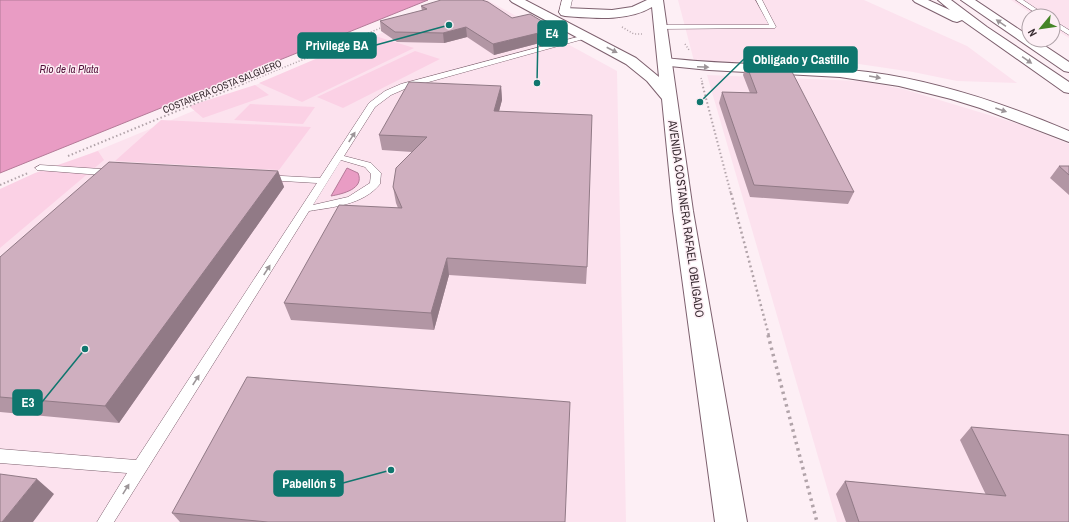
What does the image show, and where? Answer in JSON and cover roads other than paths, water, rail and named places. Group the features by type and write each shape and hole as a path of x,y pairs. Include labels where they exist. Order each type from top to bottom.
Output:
{"main road":[{"name":"AVENIDA COSTANERA RAFAEL OBLIGADO","path":"516,0 623,56 646,72 658,83 669,100 683,211 731,522"},
{"path":"537,0 598,15 614,14 642,8 656,0 660,27 658,59 669,100"},
{"path":"919,0 983,30"},
{"path":"944,0 983,30 1069,89"},
{"path":"967,0 1069,68"},
{"path":"986,0 1021,24"},
{"path":"566,6 594,26"},
{"path":"1056,48 1069,57"},
{"path":"658,59 698,66 822,71 882,78 930,89 982,104 1021,117 1069,137"}],"lane":[{"path":"660,27 773,27 759,0"},
{"path":"1019,0 1032,8"},
{"path":"105,522 372,106 388,93 404,86 585,37"},
{"path":"306,209 348,202 365,194 375,184 376,172 368,165 339,157"},
{"path":"40,168 101,172"},
{"path":"90,183 106,169 114,169"},
{"path":"254,177 324,181"},
{"path":"0,456 140,467"}],"water":[{"name":"Río de la Plata","path":"0,0 428,0 0,173"},
{"path":"347,168 358,173 358,183 351,190 331,196"}],"place":[{"name":"Privilege BA","path":"449,25"},
{"name":"E4","path":"537,83"},
{"name":"Obligado y Castillo","path":"700,102"},
{"name":"E3","path":"85,349"},
{"name":"Pabellón 5","path":"391,470"}]}
